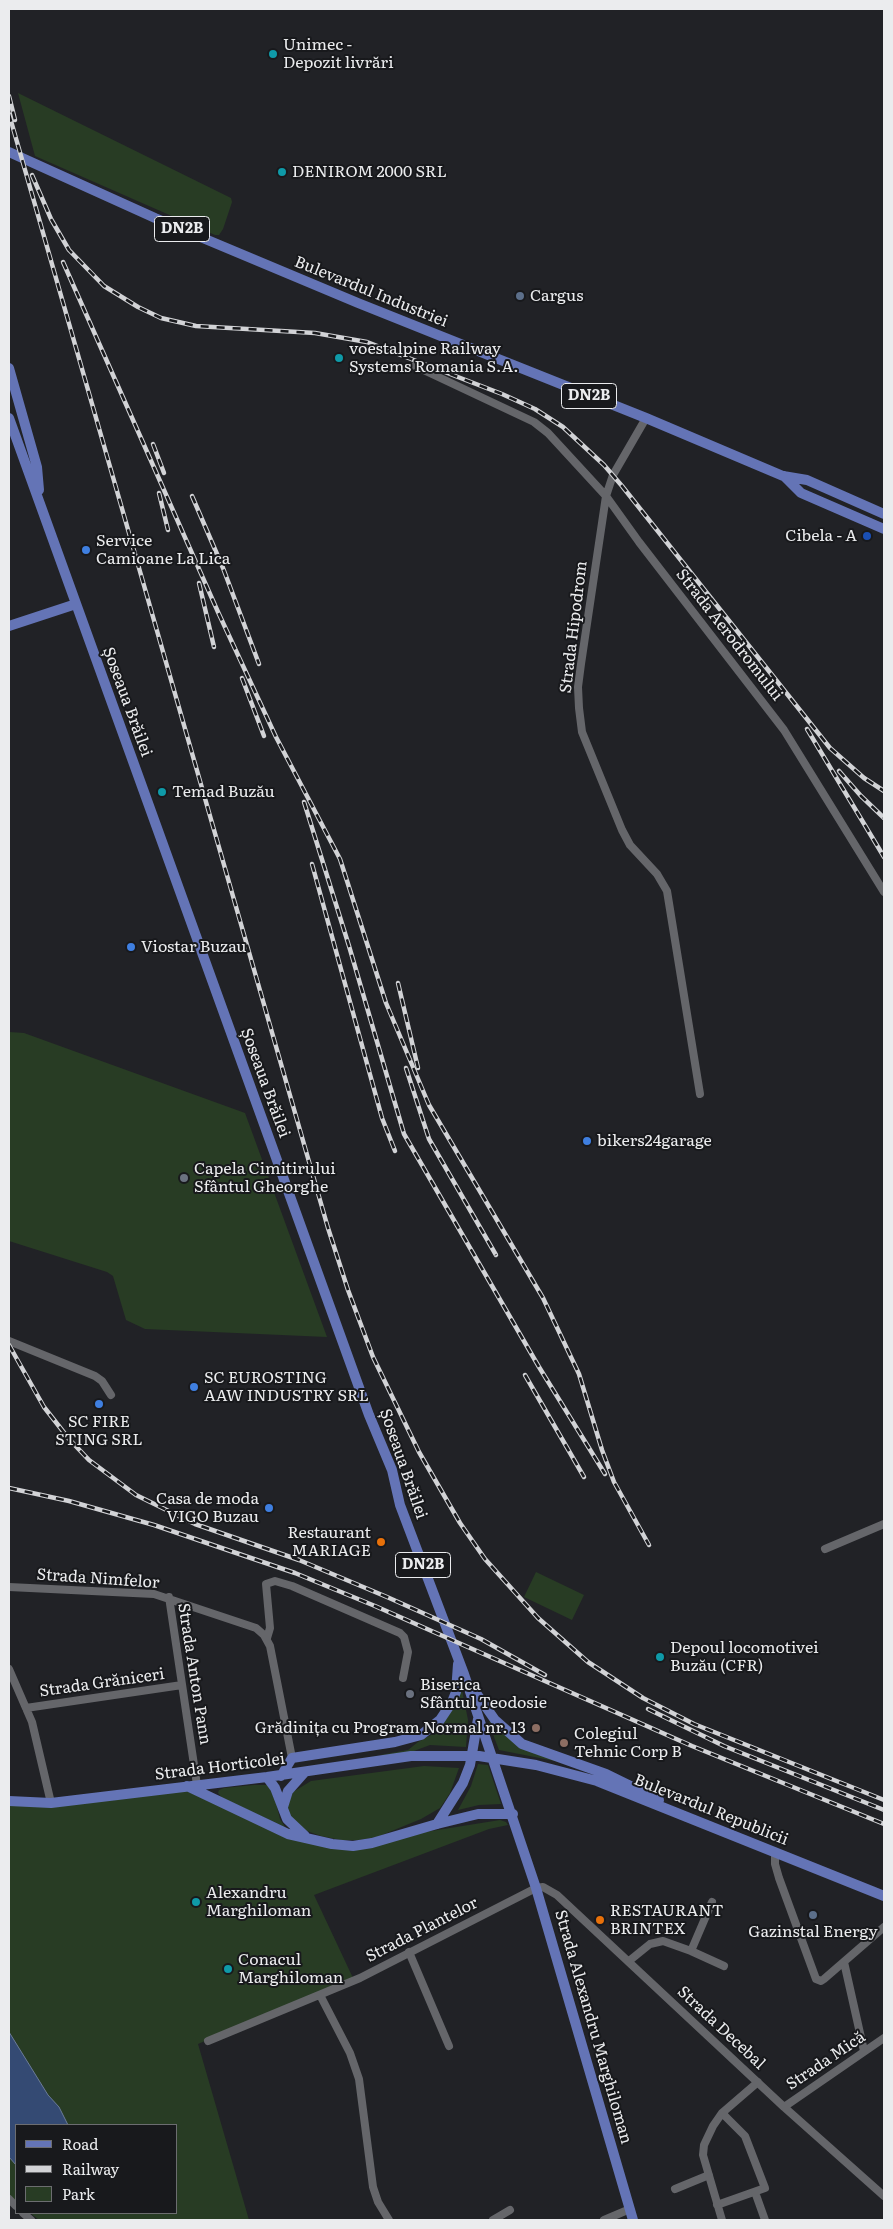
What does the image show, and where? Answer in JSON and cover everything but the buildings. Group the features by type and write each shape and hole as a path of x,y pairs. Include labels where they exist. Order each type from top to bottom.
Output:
{"main road":[{"name":"Bulevardul Industriei","path":"9,152 154,218 304,281 646,418 783,476 807,480 884,514"},
{"path":"9,368 37,467 39,499"},
{"name":"Șoseaua Brăilei","path":"9,418 367,1407 392,1470 400,1505 464,1674 522,1843"},
{"name":"Bulevardul Industriei","path":"783,476 801,493 884,529"},
{"path":"9,626 76,604"},
{"path":"281,1776 292,1758 394,1742 421,1735 440,1720 452,1702 456,1692 458,1658"},
{"path":"458,1658 487,1711 515,1740 628,1784 660,1801 680,1815"},
{"path":"438,1824 458,1791 470,1765 479,1716"},
{"name":"Bulevardul Republicii","path":"433,1755 509,1759 559,1770 615,1788 884,1896"},
{"name":"Strada Horticolei","path":"9,1801 51,1803 267,1778 387,1759 433,1755"},
{"path":"283,1807 288,1791 304,1772"},
{"path":"267,1778 275,1788 287,1819 310,1840"},
{"path":"217,1783 213,1793 225,1804"},
{"path":"192,1786 288,1834 310,1840 353,1846 478,1814 513,1814"},
{"name":"Strada Alexandru Marghiloman","path":"522,1843 633,2220"}],"street":[{"name":"Strada Aerodromului","path":"415,366 524,417 548,433 606,496 638,542 790,738 884,892"},
{"name":"Strada Hipodrom","path":"646,418 620,467 613,476 606,496 578,687 582,732 622,830 641,858 657,874 667,891 700,1094"},
{"path":"9,1341 95,1376 102,1381 111,1395"},
{"path":"825,1549 884,1524"},
{"path":"292,1758 267,1638 270,1628 266,1584 275,1581 292,1586 400,1632 404,1637 408,1652 403,1678"},
{"name":"Strada Nimfelor","path":"9,1587 154,1594 169,1597 256,1628 267,1638"},
{"name":"Strada Anton Pann","path":"169,1597 182,1685 192,1786"},
{"path":"9,1669 26,1708 51,1803"},
{"name":"Strada Grăniceri","path":"26,1708 182,1685"},
{"path":"775,1853 779,1878 816,1979 820,1981 884,1927"},
{"name":"Strada Decebal","path":"536,1888 543,1887 557,1895 784,2107 884,2196"},
{"name":"Strada Plantelor","path":"208,2041 320,1995 536,1888"},
{"path":"691,1951 712,1902"},
{"path":"629,1961 645,1947 656,1941 663,1941 724,1966"},
{"path":"408,1952 449,2046"},
{"path":"844,1962 864,2051"},
{"path":"320,1995 350,2053 359,2079 373,2187 378,2202 389,2220"},
{"name":"Strada Mică","path":"784,2107 884,2038"},
{"path":"722,2220 703,2155 704,2145 712,2126 722,2114 758,2082"},
{"path":"717,2205 765,2188 745,2136 722,2114"},
{"path":"675,2189 709,2175"},
{"path":"755,2192 765,2220"},
{"path":"604,2220 630,2209"},
{"path":"493,2220 510,2210"}],"green space":[{"path":"18,93 231,198 232,202 223,229 219,235 215,235 35,156"},
{"path":"9,1032 24,1033 245,1113 327,1337 145,1329 126,1320 113,1276 107,1272 9,1241"},
{"path":"536,1572 584,1595 572,1620 524,1597"},
{"path":"462,1690 468,1720 466,1747 430,1745 406,1754 380,1755 408,1750 431,1735 446,1719 456,1704"},
{"path":"490,1721 519,1746 570,1764 499,1750 489,1724"},
{"path":"478,1764 488,1765 501,1804 479,1805 458,1810 471,1786"},
{"path":"424,1766 459,1768 450,1793 440,1808 421,1819 377,1837 341,1840 321,1836 307,1831 288,1816 287,1806 293,1792 311,1781"},
{"path":"269,1785 280,1819 285,1827 222,1798 218,1793 219,1790 224,1788"},
{"path":"177,1787 269,1826 332,1844 394,1837 500,1820 508,1825 489,1829 314,1895 353,1978 198,2044 249,2220 39,2220 31,2214 178,2214 178,2124 15,2124 15,2200 9,2195 9,1802"}],"water":[{"path":"9,2032 48,2095 59,2107 68,2124 15,2124 15,2164 9,2157"}],"railway":[{"path":"9,96 15,120"},
{"path":"9,114 328,1228 348,1290 373,1357 419,1452 460,1523 485,1559 538,1618 588,1662 643,1698 694,1724 884,1800"},
{"path":"32,175 51,219 69,250 104,286 138,307 161,318 196,326 315,333 367,342 502,394 535,409 563,427 604,465 622,486 830,748 864,778 884,791"},
{"path":"63,262 218,612 276,737 340,859 386,1003 429,1105 543,1298 579,1374 602,1450 614,1482 649,1545"},
{"path":"153,444 164,473"},
{"path":"159,493 168,530"},
{"path":"192,496 223,568 259,664"},
{"path":"199,583 214,647"},
{"path":"242,678 264,736"},
{"path":"807,729 884,857"},
{"path":"839,771 884,818"},
{"path":"304,802 349,946 404,1134 539,1367 605,1474"},
{"path":"312,864 382,1118 395,1151"},
{"path":"398,983 418,1068"},
{"path":"406,1068 429,1139 496,1255"},
{"path":"9,1345 44,1407 69,1439 89,1460 136,1495 195,1524 299,1560 387,1597 481,1639 545,1675"},
{"path":"525,1375 584,1477"},
{"path":"9,1488 69,1501 154,1525 295,1573 375,1606 692,1746 884,1824"},
{"path":"648,1709 724,1746 884,1810"}],"place":[{"name":"Unimec - Depozit livrări","path":"273,54"},
{"name":"DENIROM 2000 SRL","path":"282,172"},
{"name":"Cargus","path":"520,296"},
{"name":"voestalpine Railway Systems Romania S.A.","path":"339,358"},
{"name":"Cibela - A","path":"867,536"},
{"name":"Service Camioane La Lica","path":"86,550"},
{"name":"Temad Buzău","path":"162,792"},
{"name":"Viostar Buzau","path":"131,947"},
{"name":"bikers24garage","path":"587,1141"},
{"name":"Capela Cimitirului Sfântul Gheorghe","path":"184,1178"},
{"name":"SC EUROSTING AAW INDUSTRY SRL","path":"194,1387"},
{"name":"SC FIRE STING SRL","path":"99,1404"},
{"name":"Casa de moda VIGO Buzau","path":"269,1508"},
{"name":"Restaurant MARIAGE","path":"381,1542"},
{"name":"Depoul locomotivei Buzău (CFR)","path":"660,1657"},
{"name":"Biserica Sfântul Teodosie","path":"410,1694"},
{"name":"Grădinița cu Program Normal nr. 13","path":"536,1728"},
{"name":"Colegiul Tehnic Corp B","path":"564,1743"},
{"name":"Alexandru Marghiloman","path":"196,1902"},
{"name":"Gazinstal Energy","path":"813,1915"},
{"name":"RESTAURANT BRINTEX","path":"600,1920"},
{"name":"Conacul Marghiloman","path":"228,1969"}]}
